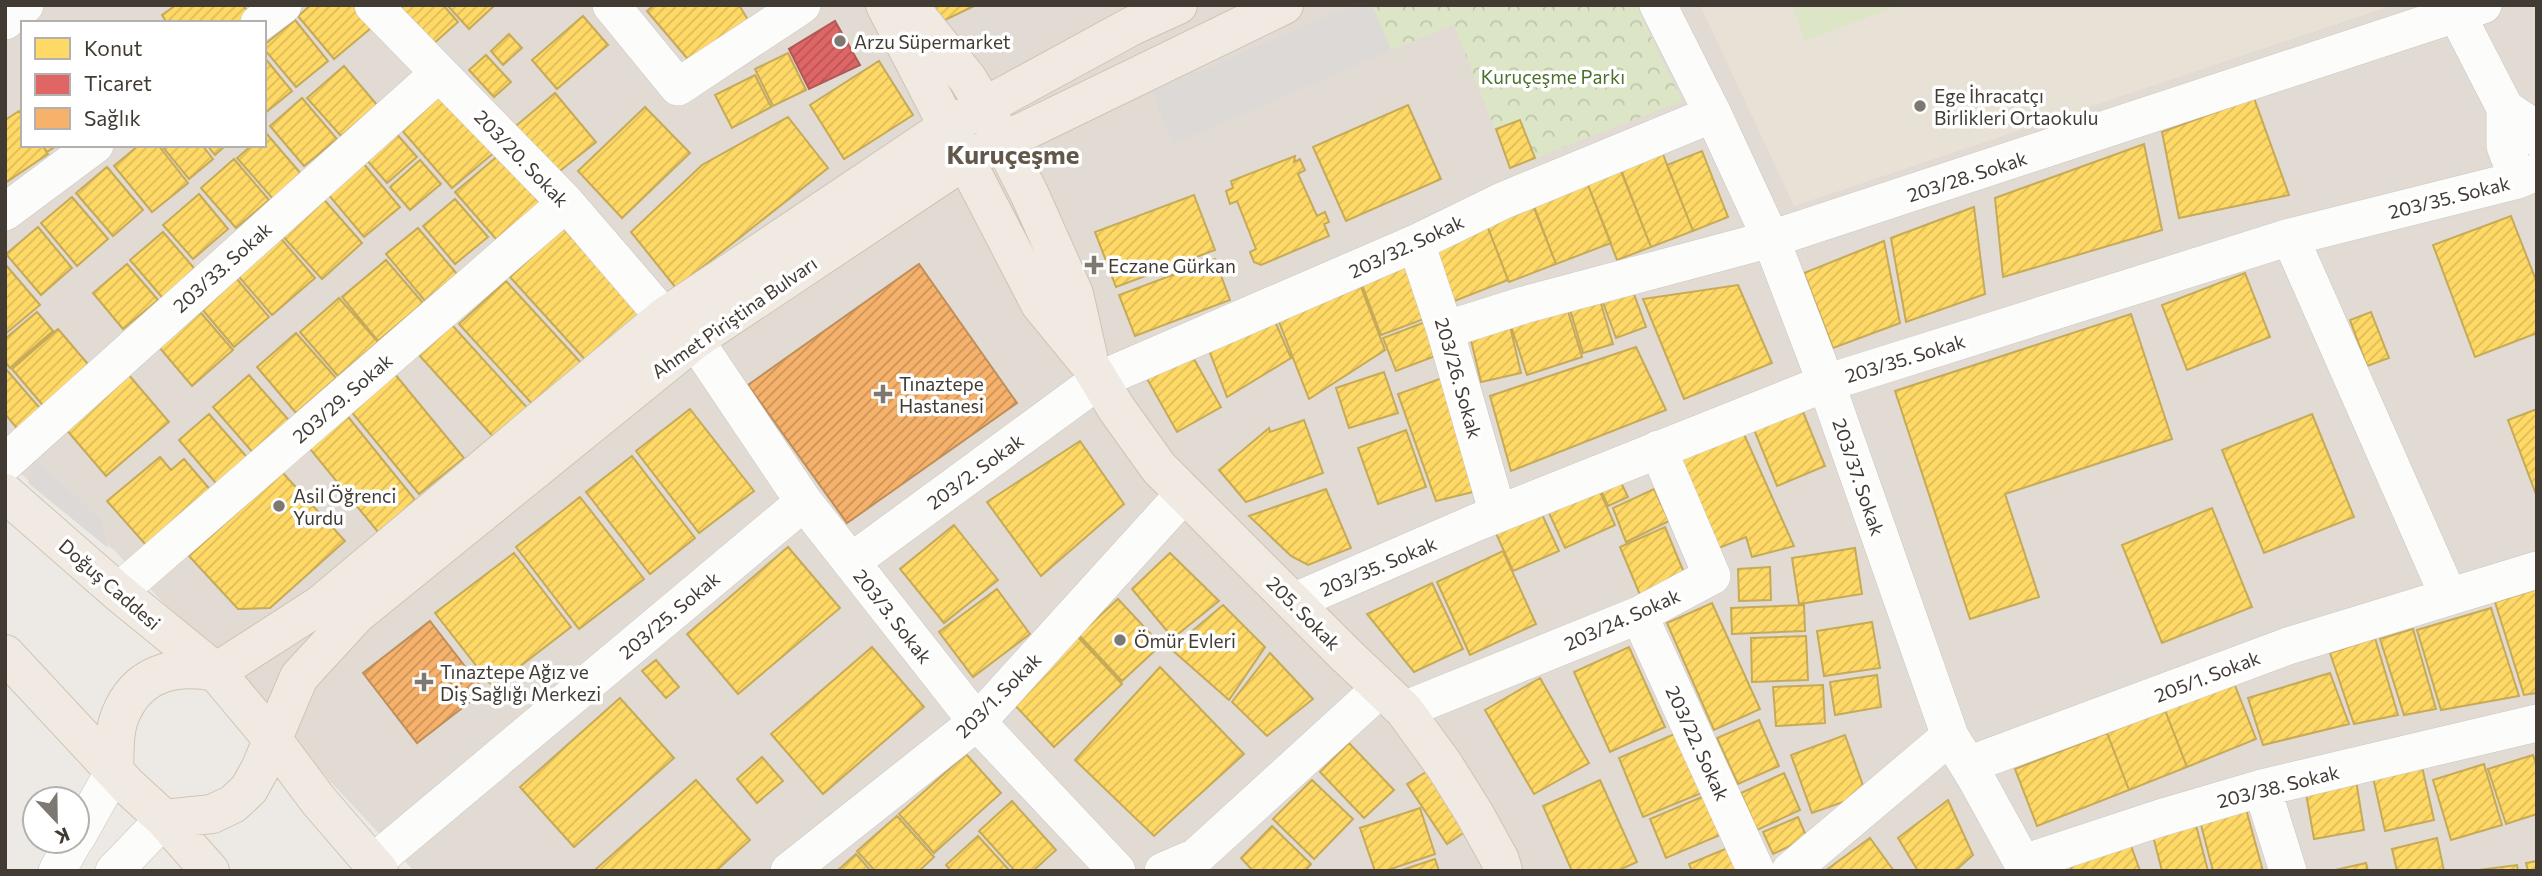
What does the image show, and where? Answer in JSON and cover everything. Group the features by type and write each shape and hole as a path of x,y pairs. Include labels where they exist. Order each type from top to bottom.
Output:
{"main road":[{"name":"205. Sokak","path":"886,5 1040,304 1094,372 1137,439 1183,495 1392,700 1444,765 1474,813 1500,860 1503,871"},
{"name":"205. Sokak","path":"908,5 967,78 1042,219 1074,294 1094,372"},
{"name":"Ahmet Piriştina Bulvarı","path":"993,124 1131,16 1178,5"},
{"name":"Ahmet Piriştina Bulvarı","path":"216,672 320,605 664,317 956,143 993,124 1284,5"},
{"name":"Ahmet Piriştina Bulvarı","path":"272,740 299,677 357,614 695,340 956,143"},
{"name":"Doğuş Caddesi","path":"5,493 118,592 216,672"},
{"path":"5,654 114,771 164,819 209,871"},
{"path":"114,771 119,718 130,697 147,681 169,670 192,667 216,672 318,800 376,867"},
{"path":"164,819 212,814 233,804 249,789 272,740"}],"street":[{"path":"5,20 26,5"},
{"name":"203/20. Sokak","path":"373,5 566,203 664,317"},
{"path":"611,5 678,87 802,5"},
{"name":"203/37. Sokak","path":"1658,5 1713,114 1771,239 1959,751 2026,867"},
{"path":"2464,9 2505,108 2505,146 2527,176"},
{"name":"203/28. Sokak","path":"1446,330 1771,239 2464,9"},
{"name":"203/33. Sokak","path":"5,463 439,73"},
{"path":"2505,108 2530,125 2537,138"},
{"name":"203/32. Sokak","path":"1094,372 1416,243 1502,201 1713,114"},
{"path":"5,212 92,147"},
{"name":"203/35. Sokak","path":"1293,602 1498,514 1826,383 2290,237 2527,176"},
{"name":"203/29. Sokak","path":"118,592 566,203"},
{"path":"2290,237 2448,595"},
{"name":"203/26. Sokak","path":"1416,243 1446,330 1498,514"},
{"name":"203/3. Sokak","path":"695,340 804,502 977,722 1117,871"},
{"name":"203/2. Sokak","path":"850,562 1094,372"},
{"name":"203/24. Sokak","path":"1392,700 1639,615 1712,576 1658,449"},
{"name":"203/1. Sokak","path":"789,871 977,722 1183,495"},
{"name":"203/25. Sokak","path":"376,867 804,502"},
{"name":"205/1. Sokak","path":"1790,871 1959,751 2448,595 2537,570"},
{"name":"203/22. Sokak","path":"1639,615 1756,871"},
{"path":"1163,871 1205,864 1392,700"},
{"name":"203/38. Sokak","path":"2026,867 2160,818 2262,788 2536,726"},
{"path":"91,812 114,771"},
{"path":"2262,788 2288,871"},
{"path":"114,871 164,819"},
{"path":"57,871 66,855"}],"shaded area":[{"path":"5,5 2537,5 2537,871 414,871 115,551 5,461"},
{"path":"1353,5 1372,5 1391,50 1174,144 1151,92"},
{"name":"Ege İhracatçı Birlikleri Ortaokulu","path":"1700,5 2394,5 1794,206"},
{"path":"34,458 101,520 108,548 28,483"}],"green space":[{"name":"Kuruçeşme Parkı","path":"1372,5 1636,5 1682,101 1510,168 1454,25 1391,50"},
{"path":"1792,5 1900,5 1805,41"}],"building: Konut":[{"path":"176,5 243,5 252,19 166,21 162,15"},
{"path":"311,5 353,5 371,28 334,59 298,16"},
{"path":"396,5 443,5 458,22 432,45"},
{"path":"447,5 495,5 469,29"},
{"path":"654,5 739,5 748,20 692,64 647,11"},
{"path":"932,5 976,5 941,22"},
{"path":"583,16 608,45 557,89 532,60"},
{"path":"295,20 328,61 296,87 266,51 266,43"},
{"path":"509,34 522,48 503,65 491,51"},
{"path":"788,53 806,90 773,106 755,69"},
{"path":"486,55 511,82 494,97 469,70"},
{"path":"266,59 292,91 266,112"},
{"path":"879,61 913,115 844,159 810,105"},
{"path":"344,66 377,105 341,136 307,98"},
{"path":"755,75 771,107 732,128 715,95"},
{"path":"444,91 496,151 452,188 400,128"},
{"path":"555,93 596,142 551,178 511,130"},
{"path":"302,98 337,139 304,166 270,126"},
{"path":"2254,98 2289,195 2179,218 2162,132"},
{"path":"1408,105 1441,179 1346,221 1313,147"},
{"path":"645,107 690,153 622,218 578,171"},
{"path":"19,111 21,147 43,147 48,154 5,183 5,120"},
{"path":"788,117 828,168 676,288 631,232 702,165"},
{"path":"1520,120 1535,158 1510,168 1496,129"},
{"path":"394,131 417,157 387,183 365,158"},
{"path":"266,133 302,175 274,200 237,158 250,147 266,147"},
{"path":"1659,144 1693,231 1651,247 1617,161"},
{"path":"2144,144 2162,230 2003,277 1995,198"},
{"path":"137,147 160,147 188,183 152,212 114,166"},
{"path":"163,147 204,147 213,159 189,179"},
{"path":"209,147 224,147 215,155"},
{"path":"1702,151 1728,217 1693,231 1667,165"},
{"path":"499,155 546,210 503,247 455,192"},
{"path":"1295,156 1294,162 1300,159 1305,170 1298,174 1317,216 1325,212 1329,222 1324,224 1329,236 1261,265 1254,262 1250,252 1256,249 1237,201 1230,204 1226,191 1233,188 1231,181"},
{"path":"234,159 269,200 236,228 201,188"},
{"path":"420,160 441,184 410,210 390,187"},
{"path":"363,163 400,207 364,237 327,193"},
{"path":"107,167 143,210 113,236 76,193"},
{"path":"1620,167 1651,247 1617,260 1586,180"},
{"path":"1586,180 1611,243 1556,264 1532,201"},
{"path":"199,194 228,229 193,259 163,225"},
{"path":"320,195 362,243 322,279 279,232"},
{"path":"1194,195 1215,250 1116,287 1095,232"},
{"path":"72,197 108,239 77,266 41,223"},
{"path":"455,199 488,237 455,264 423,226"},
{"path":"1532,203 1556,264 1509,282 1485,220"},
{"path":"1974,207 1985,294 1906,322 1891,238"},
{"path":"2511,216 2537,283 2537,333 2475,357 2433,245"},
{"path":"1485,220 1508,280 1452,302 1428,243"},
{"path":"38,227 72,268 41,295 6,254"},
{"path":"418,228 457,274 425,301 386,254"},
{"path":"563,228 643,315 589,364 510,277"},
{"path":"163,232 200,275 167,303 130,260"},
{"path":"277,234 315,278 272,315 234,271"},
{"path":"1884,241 1900,323 1833,348 1804,273"},
{"path":"1215,259 1230,300 1135,336 1119,295"},
{"path":"386,260 423,303 378,341 342,297"},
{"path":"1411,263 1432,316 1381,335 1361,282"},
{"path":"5,264 40,305 5,334"},
{"path":"127,264 158,300 123,329 93,293"},
{"path":"231,272 269,317 234,347 196,302"},
{"path":"2245,273 2270,337 2187,370 2162,305"},
{"path":"506,281 583,365 536,408 459,324"},
{"path":"1359,282 1385,350 1309,399 1276,314"},
{"path":"1738,285 1772,363 1684,399 1643,299"},
{"path":"1631,286 1646,327 1616,338 1601,297"},
{"path":"1599,297 1613,344 1583,353 1569,306"},
{"path":"339,298 378,342 338,376 300,332"},
{"path":"195,306 233,350 192,386 154,341"},
{"path":"1567,308 1582,357 1527,375 1511,326"},
{"path":"37,312 53,331 10,368 5,361 5,339"},
{"path":"2371,312 2389,358 2367,366 2350,320"},
{"path":"2131,314 2172,439 2005,494 2039,597 1970,619 1895,391"},
{"path":"1274,319 1291,358 1227,397 1207,345"},
{"path":"1433,319 1446,352 1396,371 1383,338"},
{"path":"1509,322 1521,373 1481,382 1469,332"},
{"path":"452,325 531,412 498,442 419,355"},
{"path":"58,329 93,370 46,409 12,369"},
{"path":"296,333 336,378 296,413 257,367"},
{"path":"1636,347 1666,410 1511,471 1490,396"},
{"path":"1190,352 1221,407 1177,432 1146,377"},
{"path":"5,368 44,413 21,433 5,414"},
{"path":"1384,372 1398,413 1349,428 1336,388"},
{"path":"394,373 464,458 419,494 349,409"},
{"path":"128,374 169,422 106,476 65,428"},
{"path":"249,375 293,425 256,456 213,407"},
{"path":"1445,377 1477,491 1436,501 1398,394"},
{"path":"1801,407 1825,466 1777,486 1753,427"},
{"path":"690,409 754,491 699,533 636,451"},
{"path":"2537,409 2537,497 2508,420"},
{"path":"345,413 416,501 378,532 306,444"},
{"path":"209,414 252,463 221,489 179,440"},
{"path":"2312,414 2354,517 2264,553 2222,450"},
{"path":"1304,420 1323,473 1246,502 1219,470 1269,428 1270,432"},
{"path":"1406,430 1426,487 1378,504 1358,448"},
{"path":"1743,432 1794,546 1752,557 1746,537 1714,550 1679,456"},
{"path":"1080,441 1124,504 1041,576 987,502"},
{"path":"632,456 695,538 650,574 586,492"},
{"path":"160,457 171,470 184,459 218,499 154,554 107,501"},
{"name":"Asil Öğrenci Yurdu","path":"282,472 345,541 270,608 238,609 189,556"},
{"path":"1616,472 1628,497 1608,506 1597,481"},
{"path":"1595,481 1615,525 1565,548 1545,504"},
{"path":"1326,489 1351,548 1308,565 1291,556 1249,516"},
{"path":"1654,489 1669,521 1626,542 1613,508"},
{"path":"580,497 644,579 579,629 516,547"},
{"path":"1539,508 1559,551 1513,571 1494,529"},
{"path":"2212,508 2252,607 2162,643 2122,545"},
{"path":"954,525 998,580 944,623 900,569"},
{"path":"1665,527 1685,575 1640,595 1620,547"},
{"path":"788,547 840,608 738,694 687,634"},
{"path":"1855,548 1862,594 1799,604 1792,558"},
{"path":"1503,551 1536,624 1470,655 1437,582"},
{"path":"514,553 571,627 493,687 435,613"},
{"path":"1170,553 1219,601 1173,638 1132,589"},
{"path":"1770,567 1771,600 1739,601 1738,569"},
{"path":"1432,583 1463,649 1414,672 1367,614"},
{"path":"997,589 1030,634 973,677 939,632"},
{"path":"2537,589 2537,693 2524,695 2495,602"},
{"name":"Ömür Evleri","path":"1118,599 1161,645 1122,681 1079,635"},
{"path":"1712,603 1760,709 1714,730 1667,623"},
{"path":"1223,605 1265,647 1229,700 1171,649"},
{"path":"1804,605 1805,631 1732,634 1731,608"},
{"path":"2491,608 2519,696 2441,710 2417,630"},
{"path":"1872,622 1880,668 1824,676 1817,631"},
{"path":"2413,629 2436,709 2404,715 2380,639"},
{"path":"1806,636 1808,680 1752,682 1751,638"},
{"path":"1078,637 1122,684 1054,747 1010,700"},
{"path":"2375,638 2398,715 2354,724 2330,653"},
{"path":"872,647 924,707 823,794 771,734"},
{"path":"1629,647 1665,727 1610,752 1574,672"},
{"path":"1270,653 1313,699 1267,736 1232,702"},
{"path":"656,660 679,687 666,698 642,671"},
{"path":"1160,667 1244,754 1154,836 1075,760"},
{"path":"2330,673 2349,724 2263,745 2248,698"},
{"path":"1877,675 1881,707 1835,715 1830,682"},
{"path":"1540,678 1589,763 1534,794 1485,710"},
{"path":"2234,683 2256,739 2187,767 2165,710"},
{"path":"1823,685 1825,723 1776,726 1773,687"},
{"path":"620,698 674,758 574,847 520,787"},
{"path":"2165,710 2187,767 2129,790 2107,733"},
{"path":"1759,720 1779,766 1738,784 1717,738"},
{"path":"1679,732 1704,792 1643,817 1619,758"},
{"path":"2107,733 2129,790 2037,826 2015,769"},
{"path":"1845,735 1866,794 1812,813 1791,755"},
{"path":"1349,743 1394,790 1364,818 1320,772"},
{"path":"966,754 1001,793 934,853 899,814"},
{"path":"2533,755 2537,766 2537,814 2506,824 2488,769"},
{"path":"762,757 783,781 757,803 737,779"},
{"path":"2421,762 2434,820 2385,831 2372,773"},
{"path":"2484,764 2502,825 2451,840 2433,780"},
{"path":"1429,770 1469,829 1447,844 1407,784"},
{"path":"1784,773 1800,810 1757,830 1741,793"},
{"path":"2355,774 2364,830 2314,839 2304,782"},
{"path":"696,780 750,840 716,871 597,871 596,869"},
{"path":"1312,780 1353,819 1314,859 1273,819"},
{"path":"1600,780 1637,862 1617,871 1572,871 1543,806"},
{"path":"1704,796 1720,835 1666,858 1650,819"},
{"path":"1948,800 1973,855 1955,871 1918,871 1898,838"},
{"path":"1012,801 1056,850 1033,871 1015,871 979,831"},
{"path":"1420,808 1435,854 1385,871 1375,871 1360,828"},
{"path":"2246,809 2263,871 2213,871 2200,821"},
{"path":"897,816 934,857 919,871 875,871 857,851"},
{"path":"1798,817 1807,838 1773,854 1763,832"},
{"path":"2196,825 2208,871 2162,871 2153,836"},
{"path":"1272,826 1311,864 1305,871 1253,871 1241,858"},
{"path":"978,836 1010,871 951,871 946,865"},
{"path":"1870,838 1894,871 1825,871"},
{"path":"2437,838 2444,871 2397,871 2392,849"},
{"path":"2129,840 2140,871 2072,871 2069,862"},
{"path":"1730,847 1740,871 1692,871 1689,864"},
{"path":"856,854 871,871 837,871"},
{"path":"1435,859 1439,871 1399,871"},
{"path":"2537,861 2537,871 2528,871 2526,863"},
{"path":"2366,863 2368,871 2331,871"},
{"path":"2517,865 2518,871 2471,871"}],"building: Ticaret":[{"path":"835,21 860,65 809,89 789,49"}],"building: Sağlık":[{"name":"Tınaztepe Hastanesi","path":"919,264 1017,403 847,523 748,385"},
{"name":"Tınaztepe Ağız ve Diş Sağlığı Merkezi","path":"430,621 484,691 417,743 363,673"}],"place":[{"name":"Arzu Süpermarket","path":"840,41"},
{"name":"Ege İhracatçı Birlikleri Ortaokulu","path":"1920,106"},
{"name":"Eczane Gürkan","path":"1094,265"},
{"name":"Tınaztepe Hastanesi","path":"883,394"},
{"name":"Asil Öğrenci Yurdu","path":"279,506"},
{"name":"Ömür Evleri","path":"1120,640"},
{"name":"Tınaztepe Ağız ve Diş Sağlığı Merkezi","path":"424,682"}],"district":[{"name":"Kuruçeşme","path":"1013,153"}]}
